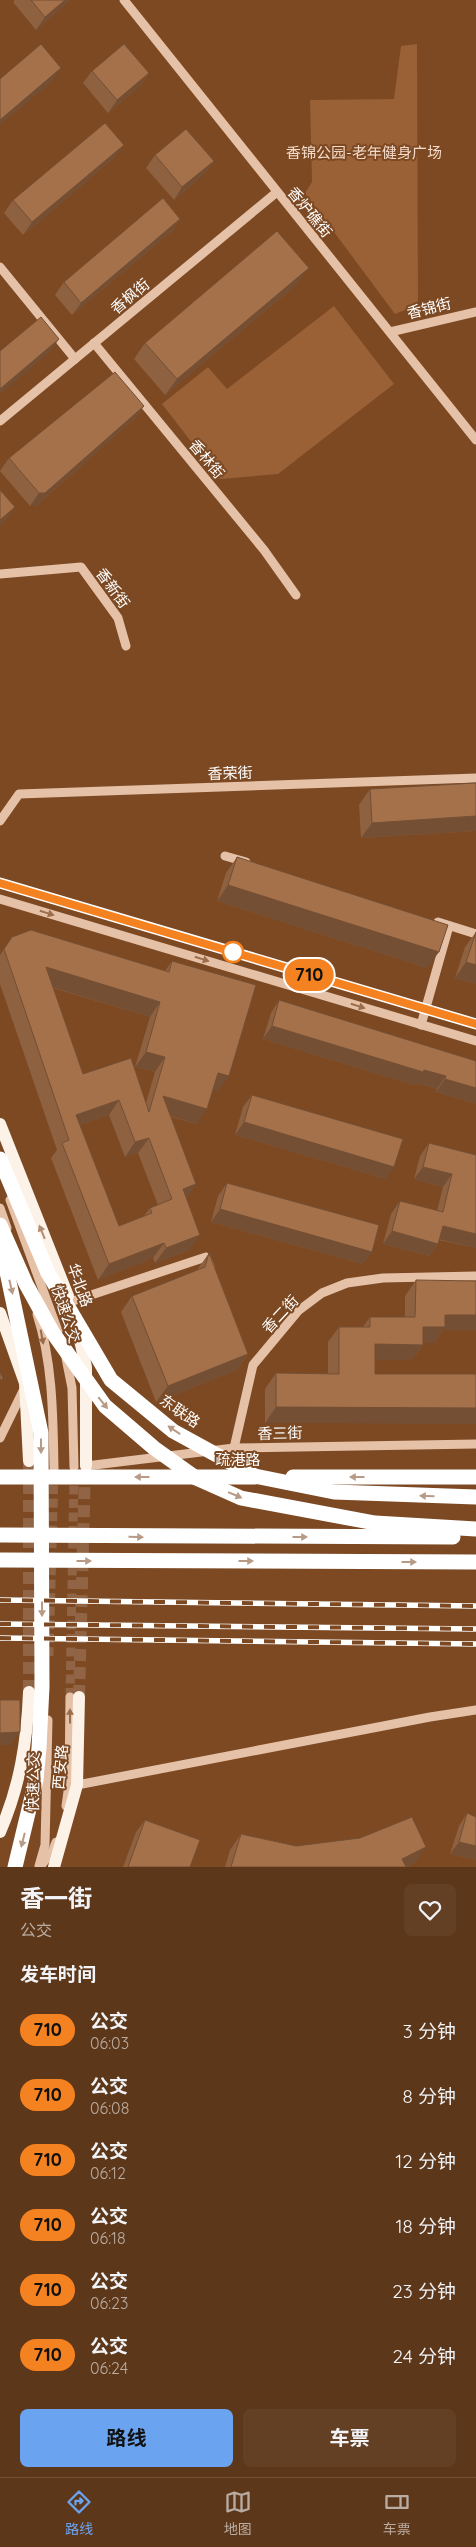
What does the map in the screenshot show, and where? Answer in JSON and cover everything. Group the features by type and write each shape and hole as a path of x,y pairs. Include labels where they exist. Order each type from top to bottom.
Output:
{"highway":[{"name":"东联路","path":"0,1159 48,1273 111,1380 173,1431 255,1476 334,1492 476,1497"},
{"path":"0,1225 26,1284 54,1333 105,1406 154,1448 196,1478 241,1498 375,1523 476,1529"},
{"path":"0,1240 41,1433 42,1687 39,1748 36,1780 15,1867"},
{"name":"疏港路","path":"0,1476 476,1477"},
{"path":"0,1534 476,1537"},
{"path":"0,1560 476,1562"}],"main road":[{"name":"华北路","path":"0,1124 70,1302 86,1367 80,1467"},
{"path":"0,1313 25,1383 29,1461"},
{"path":"0,1832 10,1808 21,1771 25,1748 28,1692"},
{"name":"西安路","path":"54,1867 76,1785 74,1697"}],"street":[{"name":"香炉礁街","path":"124,0 476,440"},
{"name":"香枫街","path":"0,421 277,192"},
{"path":"0,267 75,359"},
{"name":"香锦街","path":"390,332 476,312"},
{"name":"香林街","path":"94,343 264,550 296,595"},
{"name":"香新街","path":"0,574 81,567 118,618 126,646"},
{"name":"香荣街","path":"0,821 19,794 476,778"},
{"path":"225,856 253,865"},
{"path":"0,883 476,1024"},
{"path":"0,899 476,1041"},
{"path":"431,920 476,934"},
{"path":"420,1025 449,926"},
{"name":"快速公交","path":"0,1176 55,1319 71,1375 80,1467"},
{"name":"快速公交","path":"0,1208 40,1324 52,1404 54,1468"},
{"path":"70,1302 206,1257 212,1274"},
{"name":"香二街","path":"234,1448 251,1361 298,1310 322,1293 347,1283 383,1278 476,1276"},
{"path":"0,1438 20,1401 25,1383"},
{"name":"香三街","path":"80,1467 234,1448 476,1444"},
{"name":"快速公交","path":"40,1867 45,1845 48,1697"},
{"name":"快速公交","path":"40,1867 53,1850 66,1809 74,1697"},
{"path":"76,1785 430,1717 476,1710"},
{"path":"53,1850 54,1867"}],"green space":[{"name":"香锦公园-老年健身广场","path":"417,44 418,305 395,314 305,193 312,182 310,100 394,99 401,46"},
{"path":"334,306 394,384 278,474 220,479 162,404 208,367 227,389"}],"building":[{"path":"31,0 65,0 45,17"},
{"path":"41,44 61,68 0,120 0,79"},
{"path":"124,44 149,73 117,100 92,71"},
{"path":"105,123 124,145 32,222 13,200"},
{"path":"186,129 214,161 182,187 155,155"},
{"path":"163,198 180,219 81,303 64,282"},
{"path":"277,231 309,268 177,379 145,343"},
{"path":"41,317 59,339 0,389 0,351"},
{"path":"115,372 144,406 45,493 39,493 9,458"},
{"path":"0,490 15,507 0,520"},
{"path":"476,783 476,816 372,823 370,789"},
{"path":"237,857 448,925 439,952 228,885"},
{"path":"31,930 169,972 172,961 256,985 229,1076 218,1073 207,1109 163,1096 196,1184 183,1189 200,1235 166,1248 164,1243 109,1264 62,1143 69,1140 4,949 12,937","holes":["46,967 160,1002 146,1052 165,1057 149,1112 131,1058 83,1074","119,1100 135,1142 149,1138 172,1199 150,1208 152,1213 119,1226 76,1115"]},
{"path":"476,932 476,965 466,962"},
{"path":"279,1000 476,1061 476,1088 445,1079 446,1076 424,1070 423,1072 272,1026"},
{"path":"252,1095 403,1139 394,1167 244,1122"},
{"path":"429,1143 476,1155 476,1234 443,1226 438,1244 392,1231 400,1201 443,1212 452,1174 423,1167"},
{"path":"227,1183 379,1225 372,1252 220,1209"},
{"path":"209,1253 248,1354 168,1386 132,1296 205,1267"},
{"path":"416,1280 476,1281 476,1315 445,1315 445,1327 423,1327 423,1345 375,1344 375,1374 476,1374 476,1408 276,1407 276,1373 339,1374 339,1327 370,1327 370,1317 415,1317"},
{"path":"0,1700 20,1700 20,1732 0,1733"},
{"path":"467,1813 476,1817 476,1846 459,1842"},
{"path":"412,1817 426,1847 402,1859 406,1867 231,1867 241,1834 296,1846 360,1838"},
{"path":"145,1820 200,1840 190,1867 128,1867"}],"tunnel":[{"path":"29,1461 29,1692"},
{"path":"79,1697 85,1469"},
{"path":"49,1656 54,1474"},
{"path":"70,1697 74,1475"}],"railway":[{"path":"0,1600 476,1606"},
{"path":"0,1624 476,1629"},
{"path":"0,1638 476,1644"}],"bus line":[{"name":"710","path":"0,883 476,1024"}]}
